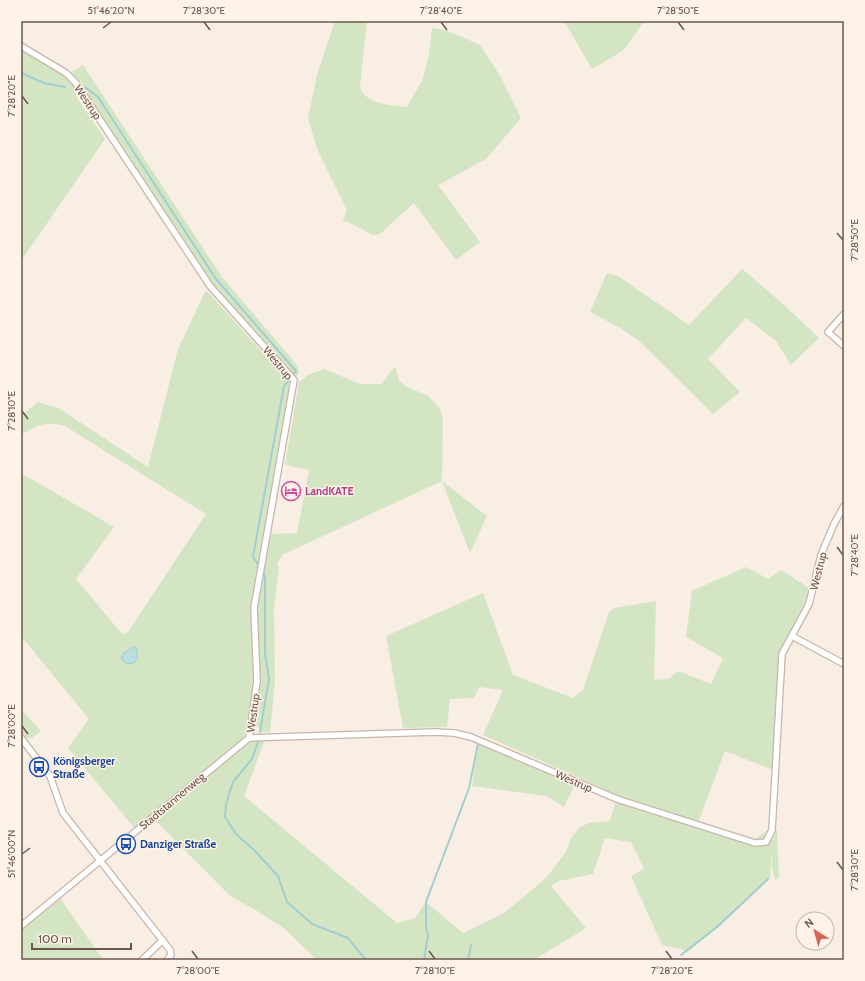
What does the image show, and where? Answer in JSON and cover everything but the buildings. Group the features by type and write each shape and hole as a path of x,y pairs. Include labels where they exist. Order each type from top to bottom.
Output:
{"street":[{"name":"Westrup","path":"21,46 66,73 75,82 210,286 294,380 254,608 257,681 249,738 435,732 463,734 617,799 760,844 766,842 772,830 782,654 809,604 821,555 834,524 844,506"},
{"path":"844,314 828,332 844,346"},
{"path":"792,636 844,664"},
{"path":"21,738 50,776 63,813 170,950 171,955 167,960"},
{"name":"Stadtstannenweg","path":"21,926 249,738"},
{"path":"142,960 163,940"}],"green space":[{"path":"335,21 367,21 360,87 367,97 379,103 407,107 423,79 429,54 432,28 448,31 480,45 499,74 521,118 486,159 438,185 480,242 456,260 414,203 380,234 373,235 346,221 342,223 347,210 317,149 308,118 317,75"},
{"path":"564,21 644,21 624,50 592,69"},
{"path":"21,49 62,74 73,85 77,98 105,139 21,261"},
{"path":"83,65 222,277 298,367 299,374 294,378 210,285 69,73"},
{"path":"742,269 782,303 819,338 791,365 776,341 746,318 708,359 740,392 713,414 639,341 620,328 590,312 607,273 618,276 689,325"},
{"path":"206,290 290,383 252,607 253,697 247,730 243,738 136,830 68,748 89,719 21,636 21,473 114,527 76,579 122,634 128,632 206,514 65,426 42,424 21,435 21,416 38,402 60,409 148,467 178,349"},
{"path":"395,366 399,381 409,388 427,395 439,407 443,418 442,481 282,555 277,564 279,569 274,609 275,682 270,732 262,732 255,724 259,700 257,607 263,568 271,534 297,533 309,470 285,465 299,382 308,375 324,369 360,384 382,384"},
{"path":"442,481 487,516 470,553"},
{"path":"746,567 768,579 781,570 811,589 780,654 773,770 725,751 698,823 753,841 770,828 773,840 775,830 777,830 779,877 775,880 772,867 772,851 770,878 717,928 689,951 662,945 631,876 644,869 631,842 605,838 593,874 559,881 551,886 586,928 534,960 317,960 285,929 254,909 230,896 155,820 250,741 265,739 244,796 397,923 415,918 426,902 463,933 504,913 545,879 566,852 571,838 580,827 589,823 610,821 616,801 645,812 651,806 620,796 483,735 503,690 479,687 474,698 450,699 447,727 403,728 386,636 483,593 513,675 573,698 583,690 609,612 614,608 656,601 654,680 669,679 678,671 711,684 723,658 686,637 692,591"},
{"path":"21,709 41,731 32,738 25,738 21,733"},
{"path":"478,744 575,785 564,807 547,796 472,786"},
{"path":"60,898 103,960 21,960 21,929"}],"water":[{"path":"133,647 136,647 138,659 134,663 127,664 121,659 124,653"}],"waterway":[{"path":"21,73 44,83 65,87"},
{"path":"85,87 98,97 216,279 296,371 292,376"},
{"path":"260,567 253,557 284,386 290,379"},
{"path":"260,732 269,679 265,653 265,576 263,571"},
{"path":"258,742 252,759 233,782 226,804 225,817 236,834 254,850 278,876 287,902 312,924 348,938 366,960"},
{"path":"424,960 428,935 426,928 426,902 469,788 478,744"},
{"path":"681,955 717,927 768,879"},
{"path":"468,960 471,945"}],"place":[{"name":"LandKATE","path":"291,491"},
{"name":"Königsberger Straße","path":"39,767"},
{"name":"Danziger Straße","path":"126,844"}]}
